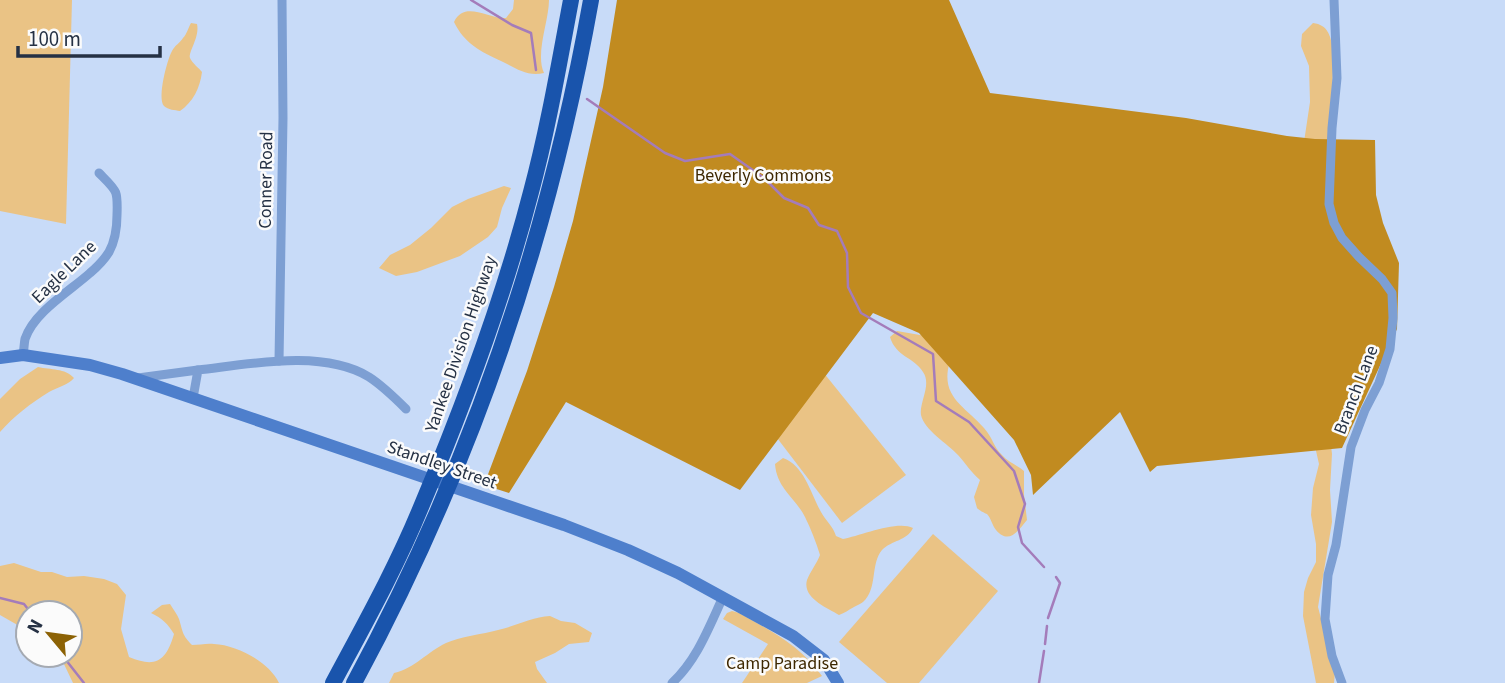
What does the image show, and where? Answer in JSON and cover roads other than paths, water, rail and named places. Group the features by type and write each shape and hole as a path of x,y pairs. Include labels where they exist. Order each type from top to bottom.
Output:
{"highway":[{"name":"Yankee Division Highway","path":"333,683 421,509 479,359 531,193 571,0"},
{"path":"354,683 435,520 485,398 523,285 552,185 592,0"}],"street":[{"name":"Conner Road","path":"279,361 282,0"},
{"name":"Branch Lane","path":"1334,0 1337,78 1329,204 1334,223 1342,238 1392,293 1393,318 1390,349 1379,383 1351,447 1336,545 1328,575 1325,619 1332,656 1342,683"},
{"name":"Eagle Lane","path":"23,355 24,340 31,327 99,264 108,254 115,239 118,197 114,188 99,173"},
{"name":"Standley Street","path":"0,358 23,355 90,365 587,533 678,573 798,639 824,660 838,683"},
{"path":"136,379 279,361 311,360 352,369 379,384 406,409"},
{"path":"193,398 198,370"},
{"path":"672,683 684,672 723,597"}],"waterway":[{"path":"471,0 512,25 531,33 536,70"},
{"path":"587,99 665,153 685,161 730,154 764,178 784,198 808,208 819,225 837,231 847,253 848,287 861,313 933,354 936,401 969,422 1014,471 1025,504 1018,527 1022,543 1044,567"},
{"path":"1048,618 1060,583 1056,577"},
{"path":"0,598 14,602"},
{"path":"1045,644 1047,626"},
{"path":"1039,683 1044,651"},
{"path":"73,669 84,683"}],"park label":[{"name":"Beverly Commons","path":"763,175"},
{"name":"Camp Paradise","path":"782,663"}]}
